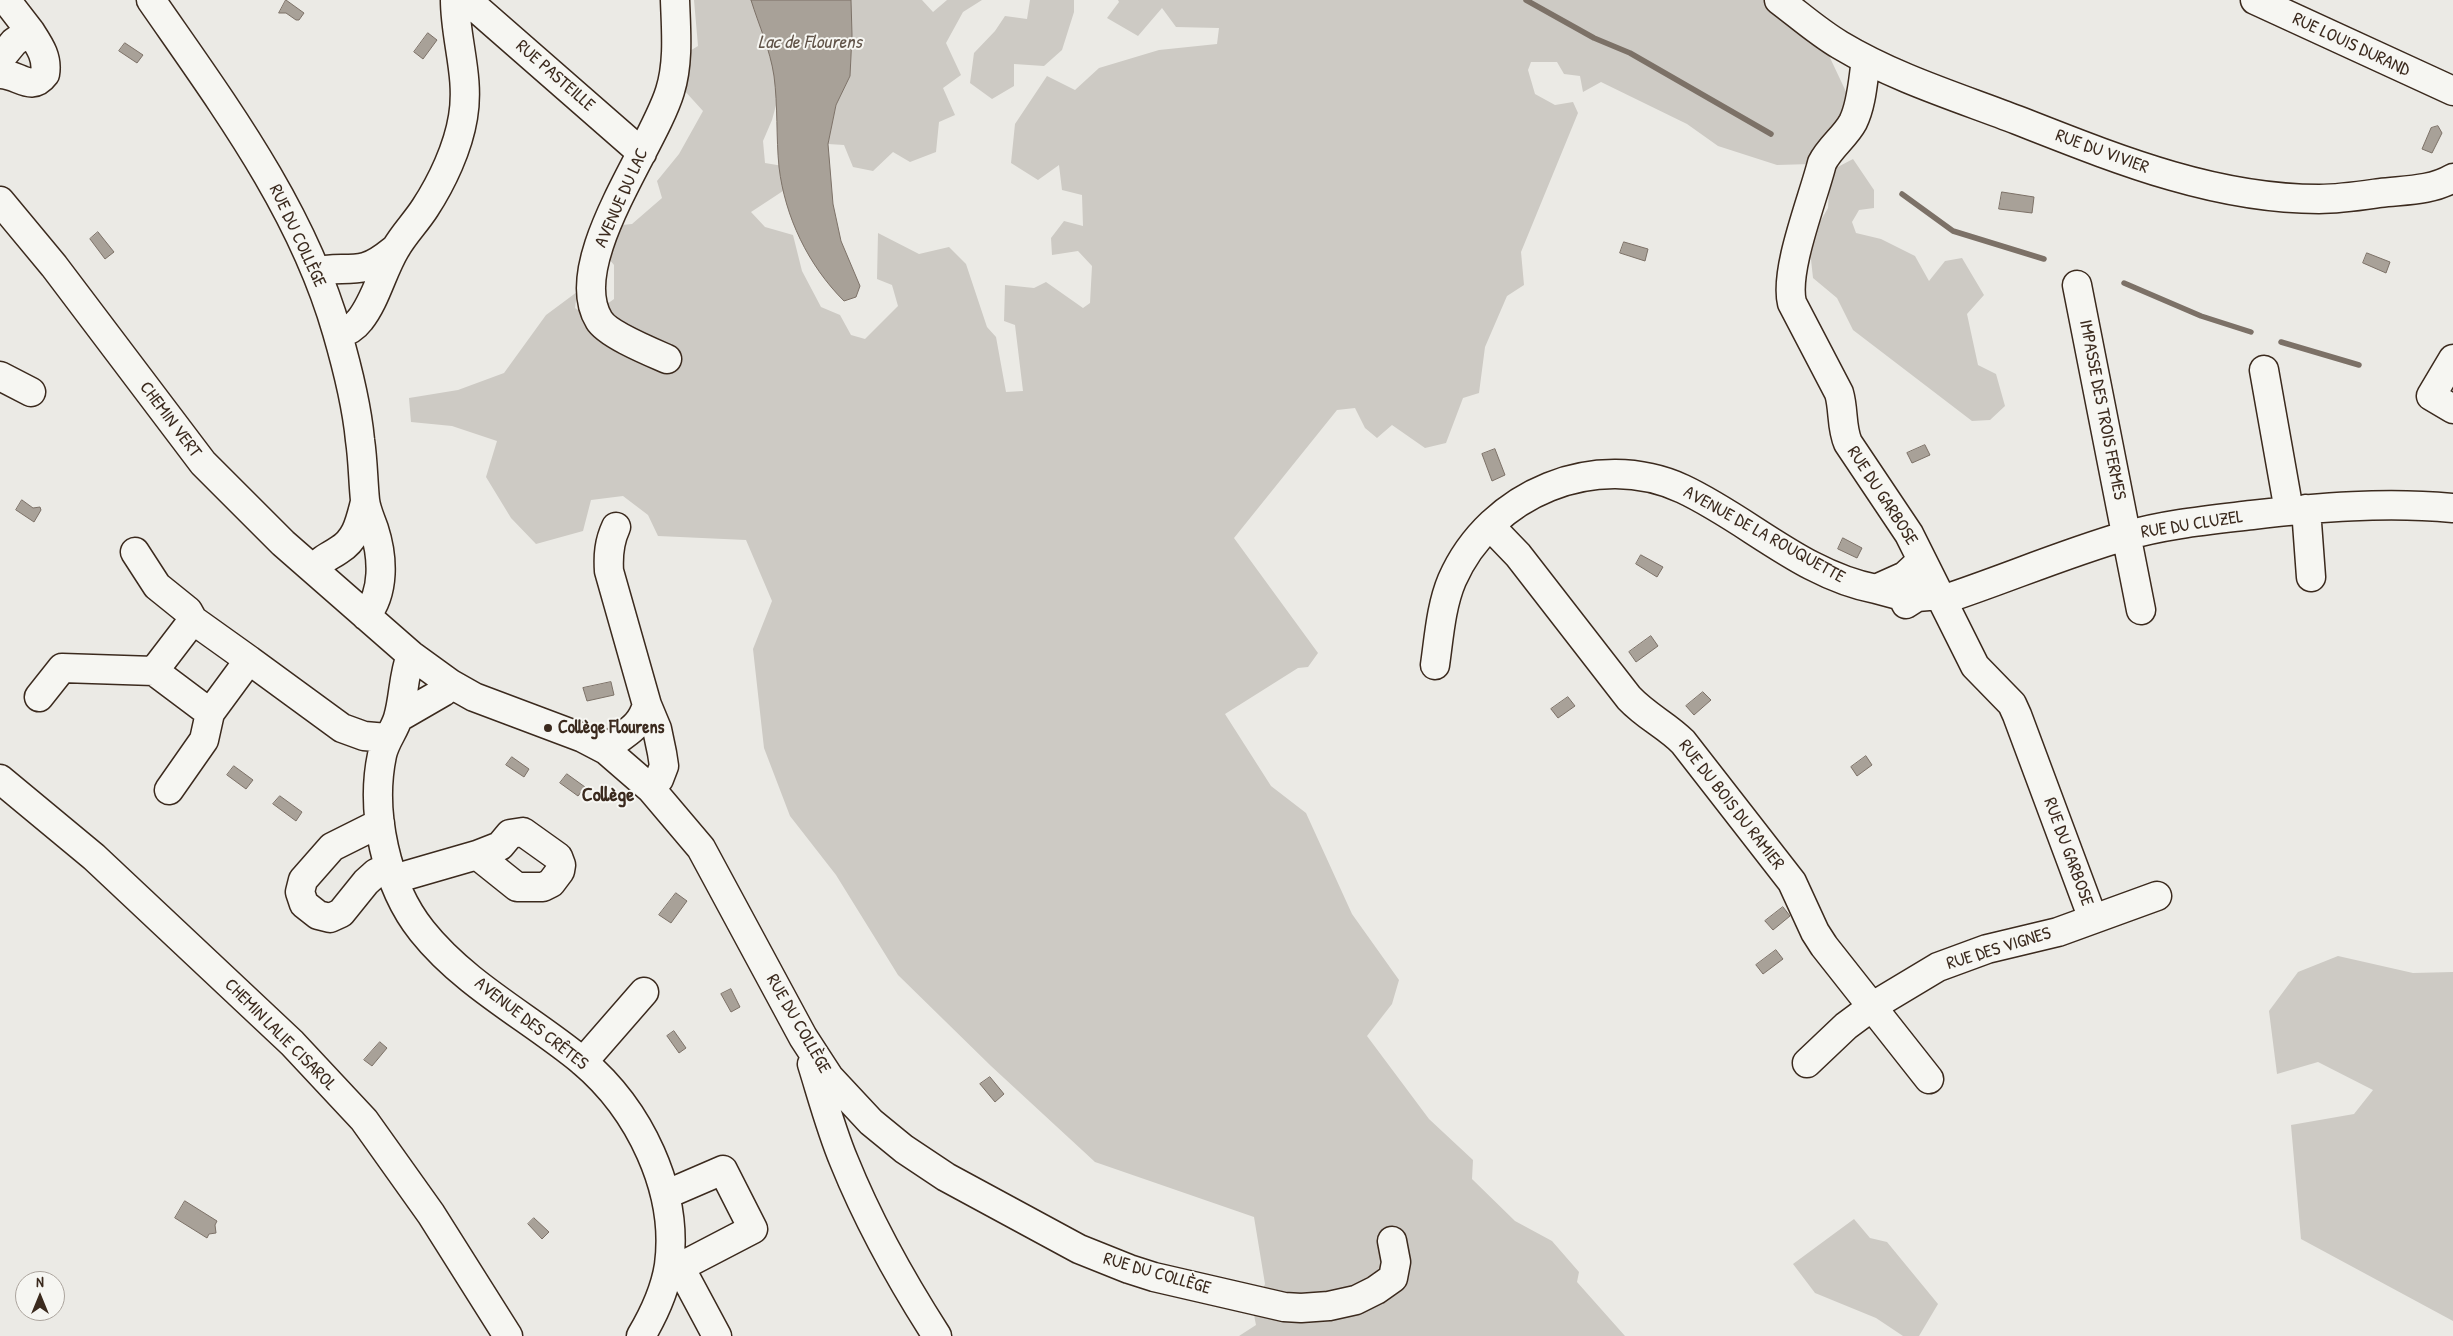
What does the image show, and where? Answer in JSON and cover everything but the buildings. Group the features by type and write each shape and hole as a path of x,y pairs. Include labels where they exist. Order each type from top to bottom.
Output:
{"street":[{"path":"0,74 11,75 28,84 34,84 41,80 45,74 46,59 30,32 6,0"},
{"name":"RUE DU COLLÈGE","path":"151,0 210,85 281,196 316,272 338,334 360,437 365,502 375,532 380,570 377,600 366,616 412,655 451,684 474,697 583,738 606,750 652,788 701,848 803,1037 829,1077 862,1113 904,1149 946,1177 1080,1248 1137,1272 1284,1307 1329,1306 1356,1300 1376,1290 1393,1278 1396,1262 1392,1240"},
{"path":"338,334 347,332 360,320 396,248 425,208 442,178 463,118 463,65 455,20 455,0"},
{"name":"RUE PASTEILLE","path":"467,0 642,153"},
{"name":"AVENUE DU LAC","path":"667,359 626,340 600,322 591,304 590,278 608,222 622,189 642,153 670,91 675,62 675,0"},
{"name":"RUE DU VIVIER","path":"1779,0 1839,44 1866,60 1902,76 2129,164 2261,195 2344,198 2435,186 2453,178"},
{"name":"RUE LOUIS DURAND","path":"2256,0 2450,90"},
{"path":"0,59 14,42 30,32"},
{"name":"RUE DU GARBOSE","path":"1866,60 1858,105 1852,123 1829,150 1822,163 1791,272 1790,292 1792,303 1839,393 1843,406 1844,433 1848,443 1909,534 1974,666 2012,704 2093,919"},
{"name":"CHEMIN VERT","path":"0,201 54,266 202,463 254,516 366,616"},
{"path":"316,272 327,269 364,268 378,262 396,248"},
{"name":"IMPASSE DES TROIS FERMES","path":"2078,285 2141,610"},
{"path":"2442,403 2453,358"},
{"path":"2264,370 2298,510 2311,577"},
{"path":"0,376 31,392"},
{"name":"AVENUE DE LA ROUQUETTE","path":"1435,665 1445,602 1452,581 1475,542 1519,502 1552,484 1573,478 1596,475 1638,476 1681,488 1831,576 1848,583 1902,596 1906,604 1917,597 1941,597"},
{"name":"RUE DU COLLÈGE","path":"314,569 320,561 341,550 354,538 365,502"},
{"name":"RUE DU CLUZEL","path":"1941,597 2127,536 2206,520 2298,510 2362,506 2453,508"},
{"path":"616,527 611,538 608,555 609,571 647,705 657,730 664,766 659,779 652,788"},
{"name":"RUE DU BOIS DU RAMIER","path":"1491,527 1518,555 1629,698 1648,718 1674,733 1683,742 1792,882 1814,932 1929,1079"},
{"path":"135,552 157,586 188,611 193,620 342,728 364,736 393,728 444,692 451,684"},
{"path":"1876,589 1905,576 1922,560"},
{"path":"154,671 193,620"},
{"name":"AVENUE DES CRÊTES","path":"412,655 407,667 393,728 382,756 380,823 382,845 391,873 402,898 422,931 452,962 523,1019 583,1062 622,1103 640,1133 665,1195 674,1266 641,1336"},
{"path":"169,790 204,740 210,713 249,660"},
{"path":"39,697 62,668 154,671 210,713"},
{"path":"606,750 630,732 642,719 647,705"},
{"name":"CHEMIN LALIE CISAROL","path":"0,779 94,857 292,1043 364,1120 431,1214 508,1336"},
{"path":"380,823 332,847 303,880 300,892 304,904 318,915 330,918 341,913 366,882 376,873 391,873 477,854"},
{"name":"RUE DES VIGNES","path":"1807,1064 1846,1026 1873,1006 1938,967 1987,949 2058,932 2158,896"},
{"path":"583,1062 644,992"},
{"path":"803,1037 836,1139 862,1202 886,1252 937,1336"},
{"path":"836,1139 840,1120 862,1113 853,1156 862,1202"},
{"path":"665,1195 723,1170 752,1229 674,1266 717,1336"}],"shaded area":[{"path":"694,0 763,0 782,83 772,120 763,141 765,163 783,166 789,177 783,191 751,212 765,227 793,235 802,271 821,307 840,315 851,335 865,339 898,306 892,285 877,279 878,233 919,254 949,247 966,264 987,327 996,337 1006,392 1023,391 1015,325 1004,321 1005,285 1034,288 1046,282 1083,308 1090,303 1092,266 1078,251 1052,255 1051,238 1064,221 1083,226 1082,195 1062,190 1059,165 1038,180 1011,163 1015,124 1047,76 1075,90 1099,68 1159,50 1217,44 1219,28 1176,27 1162,8 1138,36 1107,18 1119,2 1118,0 1764,0 1824,45 1848,96 1845,120 1811,164 1777,165 1718,146 1687,124 1601,82 1583,92 1580,76 1564,74 1557,62 1531,62 1528,70 1535,94 1555,105 1573,102 1578,113 1521,252 1524,285 1507,296 1485,347 1479,393 1463,398 1446,443 1425,448 1392,425 1377,438 1365,428 1355,408 1337,410 1234,538 1318,653 1308,667 1298,668 1225,714 1271,786 1306,813 1352,914 1399,980 1392,1004 1367,1036 1429,1119 1473,1160 1472,1179 1515,1221 1552,1241 1579,1272 1577,1282 1625,1336 1239,1336 1256,1325 1254,1315 1265,1284 1254,1217 1095,1162 991,1066 898,975 836,875 790,816 764,748 753,649 772,601 746,540 658,536 648,515 623,496 591,500 583,531 536,544 511,518 486,477 497,441 452,426 411,422 409,398 458,390 504,373 546,315 577,292 575,308 589,317 614,299 614,265 597,245 603,227 632,224 662,198 657,181 679,154 703,111 683,89 688,52 698,46"},
{"path":"851,0 922,0 933,12 947,0 982,0 963,12 946,43 961,75 943,88 955,115 939,122 936,152 910,162 893,152 873,171 853,167 844,145 828,144 836,105 850,76"},
{"path":"1030,0 1074,0 1074,12 1062,50 1044,66 1014,64 1014,86 992,99 970,83 974,53 995,31 1005,16 1027,19"},
{"path":"1853,159 1874,190 1874,208 1859,210 1852,222 1856,233 1881,239 1915,256 1929,281 1945,261 1962,258 1984,295 1967,314 1978,365 1996,374 2005,406 1990,420 1972,421 1853,330 1837,298 1813,278 1809,241 1828,208 1830,171"},
{"path":"2338,956 2413,973 2453,972 2453,1321 2301,1239 2291,1125 2354,1114 2373,1090 2318,1062 2277,1074 2269,1011 2298,972"},
{"path":"1854,1219 1870,1238 1887,1242 1938,1304 1919,1336 1903,1336 1876,1318 1815,1293 1793,1264"}],"water":[{"path":"286,0 304,13 299,20 286,13 279,13"},
{"name":"Lac de Flourens","path":"751,0 851,0 850,76 836,105 828,144 833,204 841,241 860,286 856,297 844,301 819,272 809,256 800,239 787,204 779,167 774,76 767,47"},
{"path":"428,33 437,40 423,59 414,52"},
{"path":"125,43 143,55 137,63 119,51"},
{"path":"2438,126 2442,133 2432,153 2422,149 2431,128"},
{"path":"2002,192 2034,197 2032,213 1999,209"},
{"path":"98,232 114,252 105,259 90,239"},
{"path":"1624,242 1648,249 1645,261 1620,253"},
{"path":"2367,253 2390,262 2386,273 2363,263"},
{"path":"1925,445 1930,455 1912,463 1907,453"},
{"path":"1495,449 1505,475 1492,481 1482,454"},
{"path":"22,500 33,508 40,507 41,510 34,522 16,510"},
{"path":"1843,538 1862,548 1857,558 1838,549"},
{"path":"1641,555 1663,567 1657,577 1636,564"},
{"path":"1651,636 1658,646 1636,662 1629,652"},
{"path":"611,682 614,695 587,701 583,688"},
{"path":"1703,692 1711,700 1694,715 1686,706"},
{"path":"1568,697 1575,706 1558,718 1551,709"},
{"path":"1866,756 1872,765 1857,776 1851,767"},
{"path":"512,757 529,769 524,777 506,765"},
{"path":"234,766 253,780 246,789 227,775"},
{"path":"567,774 585,787 578,796 560,783"},
{"path":"280,796 302,812 296,821 273,804"},
{"path":"676,893 687,901 671,923 659,915"},
{"path":"1783,907 1790,916 1773,930 1765,921"},
{"path":"1776,950 1783,959 1763,974 1756,965"},
{"path":"731,989 740,1007 731,1012 721,994"},
{"path":"674,1031 686,1048 679,1053 667,1036"},
{"path":"380,1042 387,1048 372,1066 364,1060"},
{"path":"990,1077 1004,1094 995,1102 980,1084"},
{"path":"185,1201 217,1221 215,1225 216,1233 209,1234 207,1238 175,1218"},
{"path":"534,1218 549,1232 542,1239 528,1224"}],"waterway":[{"path":"1526,0 1594,38 1630,53 1771,134"},
{"path":"1902,194 1953,231 2044,259"},
{"path":"2124,283 2201,316 2251,332"},
{"path":"2281,342 2359,365"}],"place":[{"name":"Collège Flourens","path":"548,728"}],"district":[{"name":"Collège","path":"608,796"}]}
